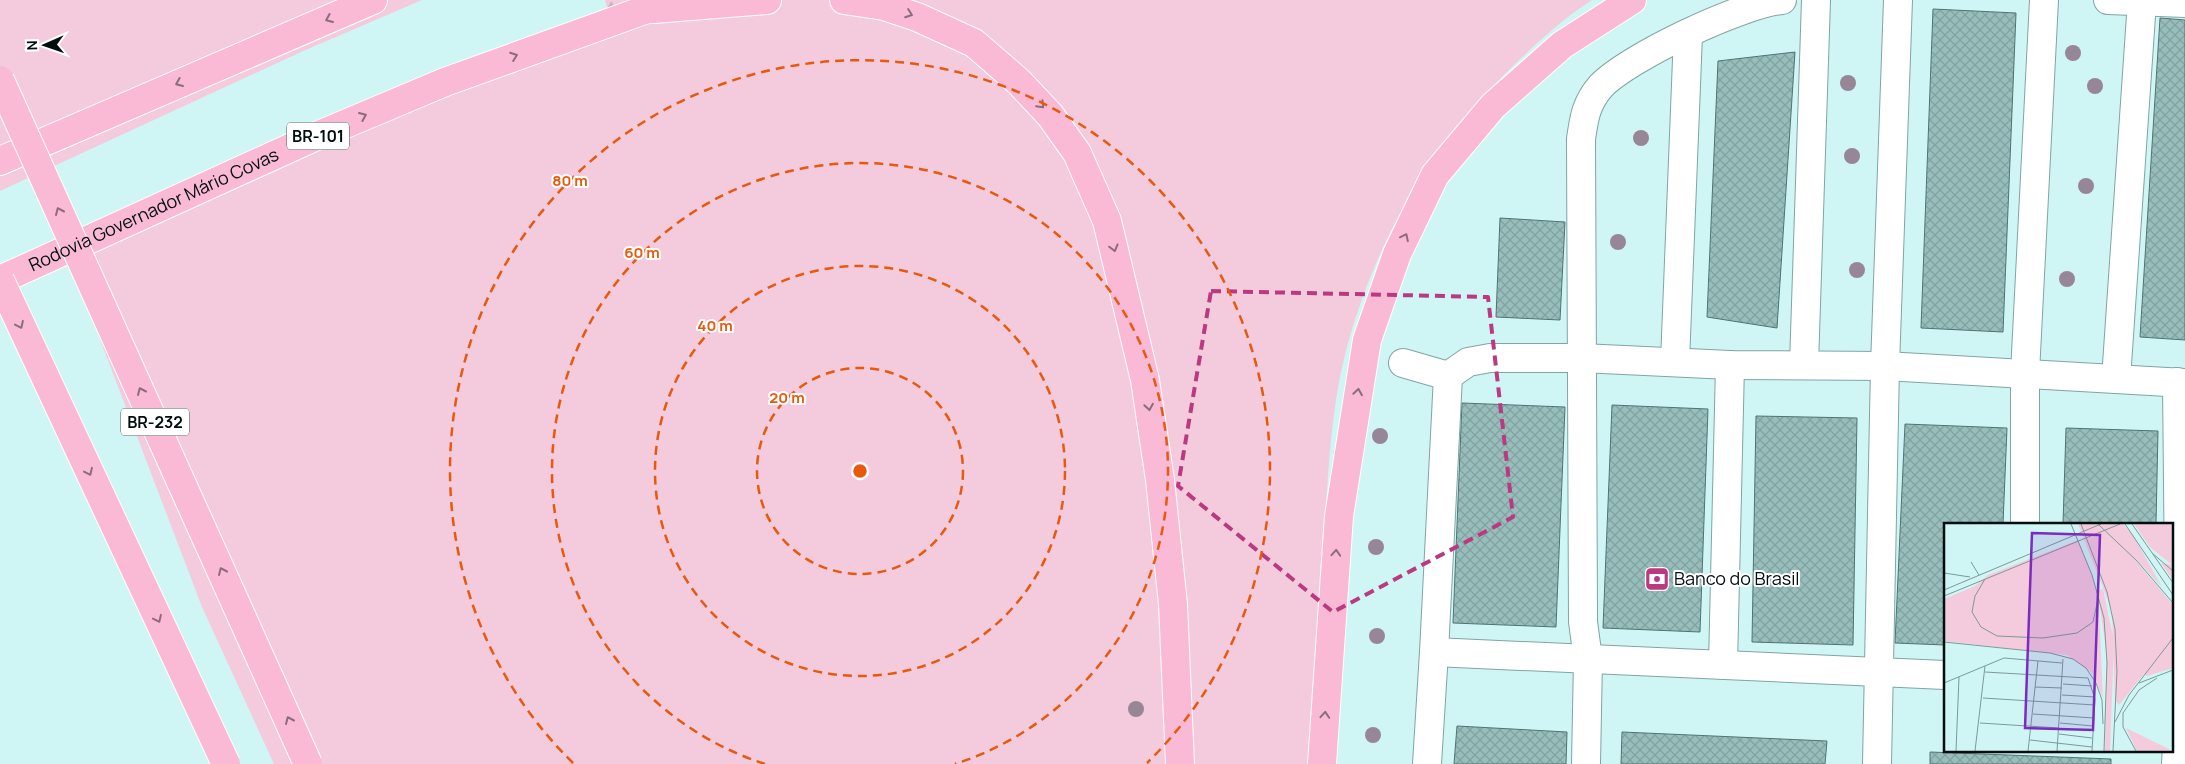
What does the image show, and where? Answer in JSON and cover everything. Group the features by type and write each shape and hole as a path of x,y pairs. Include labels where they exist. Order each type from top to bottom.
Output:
{"highway":[{"path":"0,162 373,0"},
{"name":"Rodovia Governador Mário Covas","path":"0,280 312,138 445,82 672,0"},
{"path":"645,10 767,0"},
{"path":"844,0 884,6 917,17 974,43 1019,82 1050,115 1077,153 1107,221 1145,380 1160,480 1173,604 1180,764"},
{"path":"1322,764 1339,516 1367,340 1397,254 1435,175 1493,106 1562,45 1632,0"},
{"name":"BR-232","path":"0,80 308,764"},
{"path":"0,280 226,764"}],"lane":[{"path":"1586,764 1588,660 1583,622 1581,358 1581,138 1585,110 1601,86 1629,65 1717,20 1782,0"},
{"path":"1804,365 1816,0"},
{"path":"1877,764 1885,366 1898,0"},
{"path":"2025,523 2025,373 2044,0"},
{"path":"2108,0 2185,3"},
{"path":"2116,379 2142,1"},
{"path":"1675,362 1688,34"},
{"path":"1448,376 1468,362 1490,358 1581,358 1730,365 1885,366 2181,383 2179,685 2176,764"},
{"path":"1403,363 1448,376"},
{"path":"1723,666 1730,365"},
{"path":"1427,764 1448,376"},
{"path":"1434,652 1944,675"}],"highlighted area":[{"path":"1211,291 1488,297 1513,517 1333,612 1178,486"}],"green space":[{"path":"0,0 422,0 301,52 0,191"},
{"path":"605,0 644,0 608,11"},
{"path":"666,0 1592,0 1562,22 1525,54 1485,95 1457,128 1408,200 1387,239 1370,278 1355,320 1343,363 1332,428 1308,764 274,764 202,607 66,250"}],"building":[{"path":"1933,9 2016,13 2003,332 1921,328"},
{"path":"2160,18 2185,20 2185,340 2140,337"},
{"path":"1795,52 1777,328 1707,317 1718,61"},
{"path":"1500,218 1565,222 1560,320 1496,317"},
{"path":"1462,403 1565,407 1556,627 1453,623"},
{"path":"1612,405 1708,409 1700,632 1603,628"},
{"path":"1756,416 1857,418 1853,645 1752,642"},
{"path":"1905,424 2007,428 2003,523 1944,523 1944,645 1895,643"},
{"path":"2066,428 2158,431 2156,523 2063,523"},
{"path":"1457,726 1567,732 1566,764 1454,764"},
{"path":"1622,732 1827,741 1825,764 1621,764"},
{"path":"1930,752 2111,759 2111,764 1930,764"}],"place":[{"name":"Banco do Brasil","path":"1657,579"}]}
